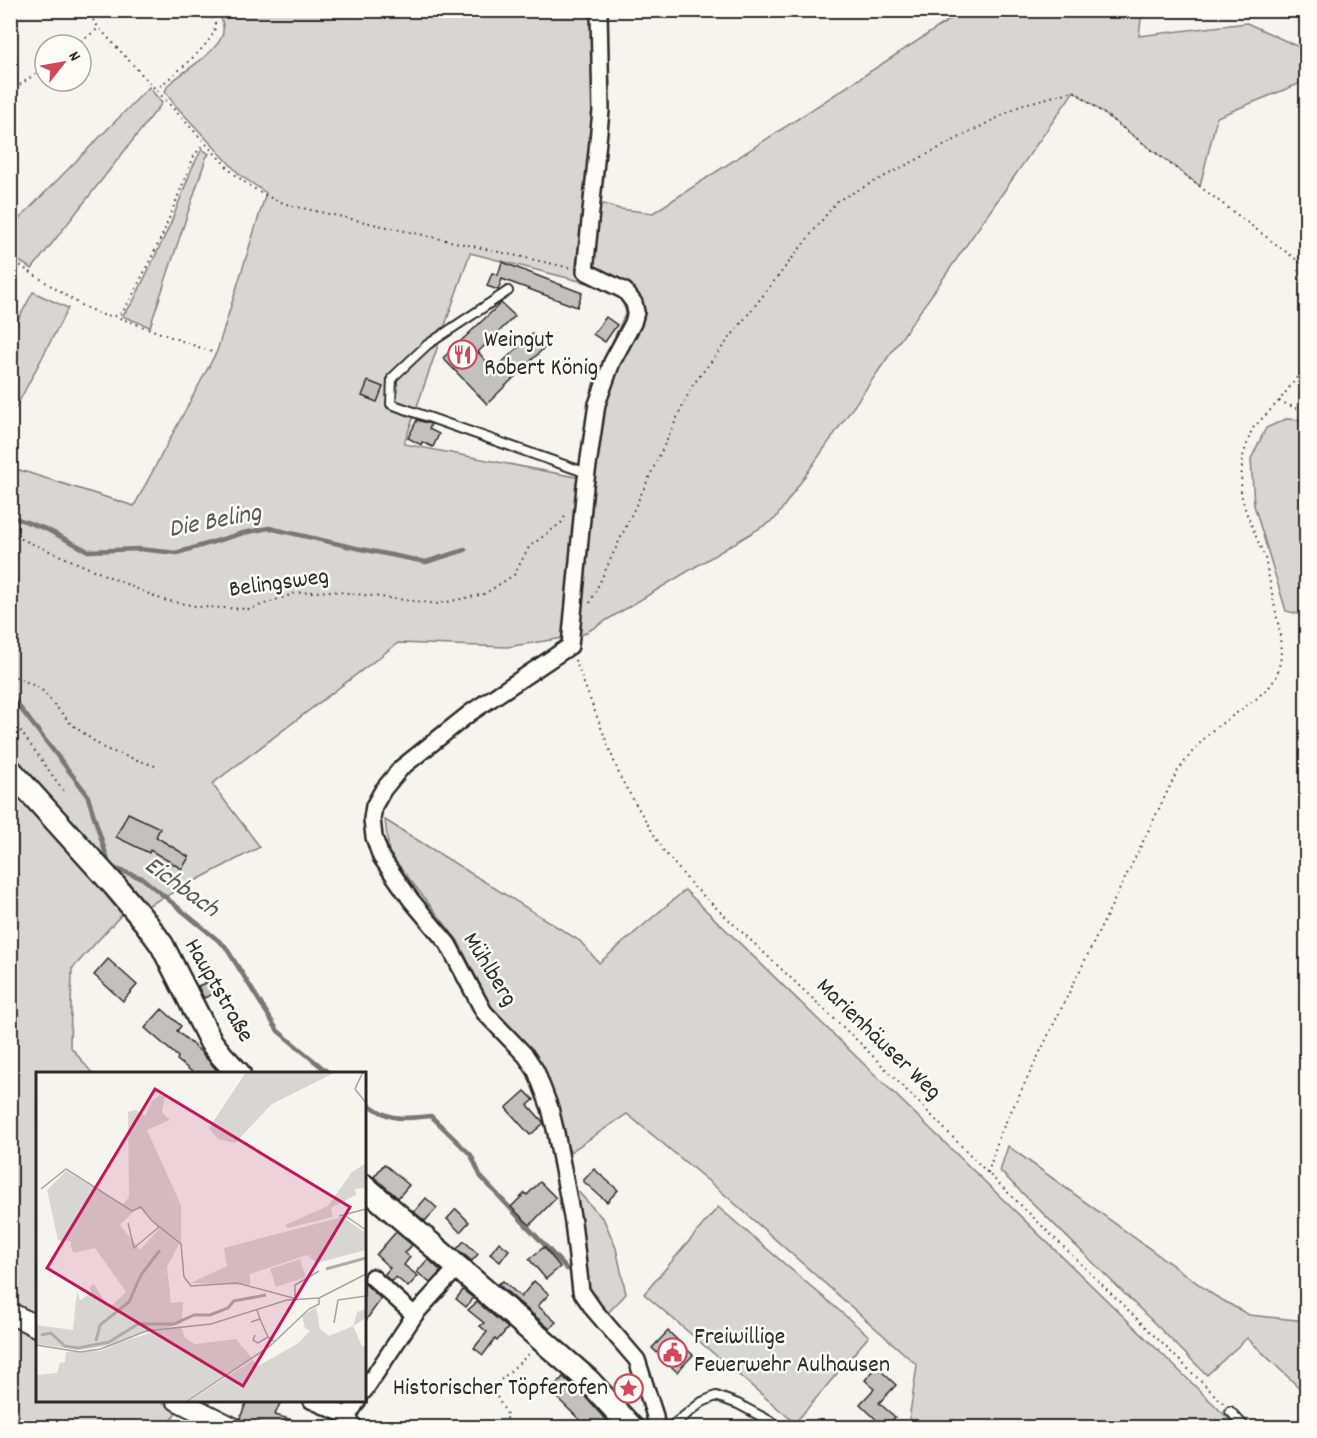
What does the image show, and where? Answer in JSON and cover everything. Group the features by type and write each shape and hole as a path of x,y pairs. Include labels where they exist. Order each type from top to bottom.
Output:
{"main road":[{"name":"Hauptstraße","path":"10,770 146,923 162,945 212,1042 237,1072"},
{"path":"366,1188 601,1393 632,1428"}],"street":[{"path":"570,646 586,473 597,404 612,362 633,323 636,312 634,303 626,291 585,271 601,111 599,10"},
{"name":"Mühlberg","path":"570,646 470,712 401,768 383,790 374,806 372,819 374,837 381,857 411,900 448,944 484,1012 526,1056 536,1071 550,1108 573,1222 581,1291 594,1310 637,1359 655,1416 656,1428"},
{"path":"366,1388 416,1313 458,1267"},
{"path":"372,1277 410,1311 416,1313"},
{"path":"10,1313 36,1327"},
{"path":"179,1402 233,1428"},
{"path":"313,1402 351,1422 358,1402"}],"lane":[{"path":"508,291 427,345 392,378 391,404 586,473"},
{"path":"669,1428 702,1402 716,1396 738,1404 783,1428"},
{"path":"1230,1411 1246,1428"}],"path":[{"path":"86,10 99,28 204,143 250,187 277,201 585,271"},
{"path":"156,90 201,50 213,35 215,25 209,10"},
{"path":"92,33 99,28"},
{"path":"10,92 33,76"},
{"path":"589,605 692,386 837,201 1024,104 1074,91 1306,267"},
{"path":"114,316 126,307 133,295 171,215 194,156 204,143"},
{"path":"10,259 82,306 212,352"},
{"path":"988,1173 1000,1134 1177,772 1210,732 1256,699 1277,676 1281,657 1280,633 1265,558 1241,494 1242,459 1252,429 1279,401 1306,365"},
{"path":"1279,401 1306,410"},
{"name":"Belingsweg","path":"10,534 163,600 201,607 250,609 296,593 331,591 438,604 484,594 514,575 529,547 561,523 567,513"},
{"name":"Marienhäuser Weg","path":"570,646 621,779 663,850 692,885 862,1045 988,1173 1230,1411"},
{"path":"10,674 41,689 71,724 105,749 155,766"},
{"path":"10,716 65,793"},
{"path":"498,1428 508,1416 492,1388 543,1341"}],"shaded area":[{"path":"218,11 593,11 595,113 583,198 620,209 653,213 963,11 1142,11 1139,36 1247,23 1301,48 1306,68 1306,81 1217,117 1200,186 1074,91 775,519 582,635 507,647 398,643 212,784 260,847 147,906 66,820 11,755 10,467 134,506 217,351 266,193 240,175 165,92 168,85 217,45 223,31","holes":["470,253 607,288 622,301 626,312 593,384 586,418 581,478 404,444"]},
{"path":"149,87 162,103 32,269 11,256 11,227"},
{"path":"202,149 209,154 150,327 122,316 133,302 170,225 192,168"},
{"path":"33,292 68,308 11,417 11,325 14,327"},
{"path":"1286,419 1306,420 1306,616 1286,611 1254,505 1251,459 1266,428"},
{"path":"10,784 123,913 72,969 70,1046 91,1072 36,1072 36,1319 11,1306"},
{"path":"385,820 580,941 599,963 685,890 1235,1427 908,1427 917,1365 724,1194 627,1114 570,1152 538,1057 494,1012 458,941 389,853"},
{"path":"1008,1146 1215,1296 1249,1315 1306,1321 1306,1394 1247,1338 1207,1375 1000,1171"},
{"path":"572,1185 604,1220 616,1248 626,1294 607,1314 591,1295 586,1285"},
{"path":"718,1207 869,1336 795,1423 644,1294"},
{"path":"10,1323 36,1336 36,1402 162,1402 177,1410 168,1427 11,1427"}],"building":[{"path":"502,262 582,293 577,307 502,279 498,290 487,286 492,273 498,275"},
{"name":"Weingut Robert König","path":"501,303 515,316 478,352 494,370 532,334 545,347 487,404 443,358"},
{"path":"606,317 617,325 605,342 593,334"},
{"path":"368,381 383,387 377,402 362,396"},
{"path":"417,420 431,424 429,429 439,434 433,447 422,442 421,445 408,438"},
{"path":"128,813 160,828 156,837 189,857 182,869 150,850 149,853 116,837"},
{"path":"108,959 137,985 123,1001 94,975"},
{"path":"208,982 213,994 204,998 198,986"},
{"path":"162,1009 181,1026 177,1031 200,1051 218,1072 192,1072 145,1028"},
{"path":"525,1091 534,1100 528,1105 544,1123 530,1135 506,1108"},
{"path":"384,1164 409,1185 398,1198 374,1177"},
{"path":"594,1169 618,1190 607,1202 583,1181"},
{"path":"540,1182 556,1198 530,1225 511,1207"},
{"path":"426,1198 437,1208 425,1221 414,1212"},
{"path":"456,1209 469,1222 460,1232 447,1219"},
{"path":"396,1232 412,1245 405,1253 410,1257 404,1265 418,1276 408,1287 396,1277 392,1282 384,1275 390,1268 376,1255"},
{"path":"464,1241 478,1254 472,1261 457,1249"},
{"path":"499,1242 509,1250 500,1262 490,1254"},
{"path":"544,1247 560,1267 546,1279 529,1259"},
{"path":"428,1259 441,1271 430,1283 417,1272"},
{"path":"503,1281 521,1297 534,1281 549,1294 538,1306 556,1322 550,1329 498,1284"},
{"path":"366,1285 381,1299 366,1320"},
{"path":"463,1290 473,1298 466,1307 456,1299"},
{"path":"477,1302 508,1328 497,1341 495,1339 483,1355 474,1348 487,1332 480,1326 484,1323 468,1310"},
{"name":"Freiwillige Feuerwehr Aulhausen","path":"668,1331 693,1355 677,1372 652,1348"},
{"path":"877,1367 896,1385 879,1403 895,1417 885,1428 860,1404 874,1389 865,1380"},
{"path":"563,1377 579,1390 613,1428 593,1428 586,1420 583,1423 550,1391"},
{"path":"247,1402 281,1402 275,1415 307,1424 307,1428 276,1428 258,1422 256,1427 243,1422 240,1418"}],"waterway":[{"name":"Die Beling","path":"10,516 46,529 88,551 139,549 177,553 243,533 269,528 426,562 465,550"},
{"name":"Eichbach","path":"10,695 87,794 110,867 142,878 225,946 278,1031 328,1072"},
{"name":"Eichbach","path":"366,1103 381,1113 396,1118 431,1116 471,1155 481,1177 567,1269"}],"place":[{"name":"Weingut Robert König","path":"463,355"},
{"name":"Freiwillige Feuerwehr Aulhausen","path":"673,1352"},
{"name":"Historischer Töpferofen","path":"629,1389"}]}
